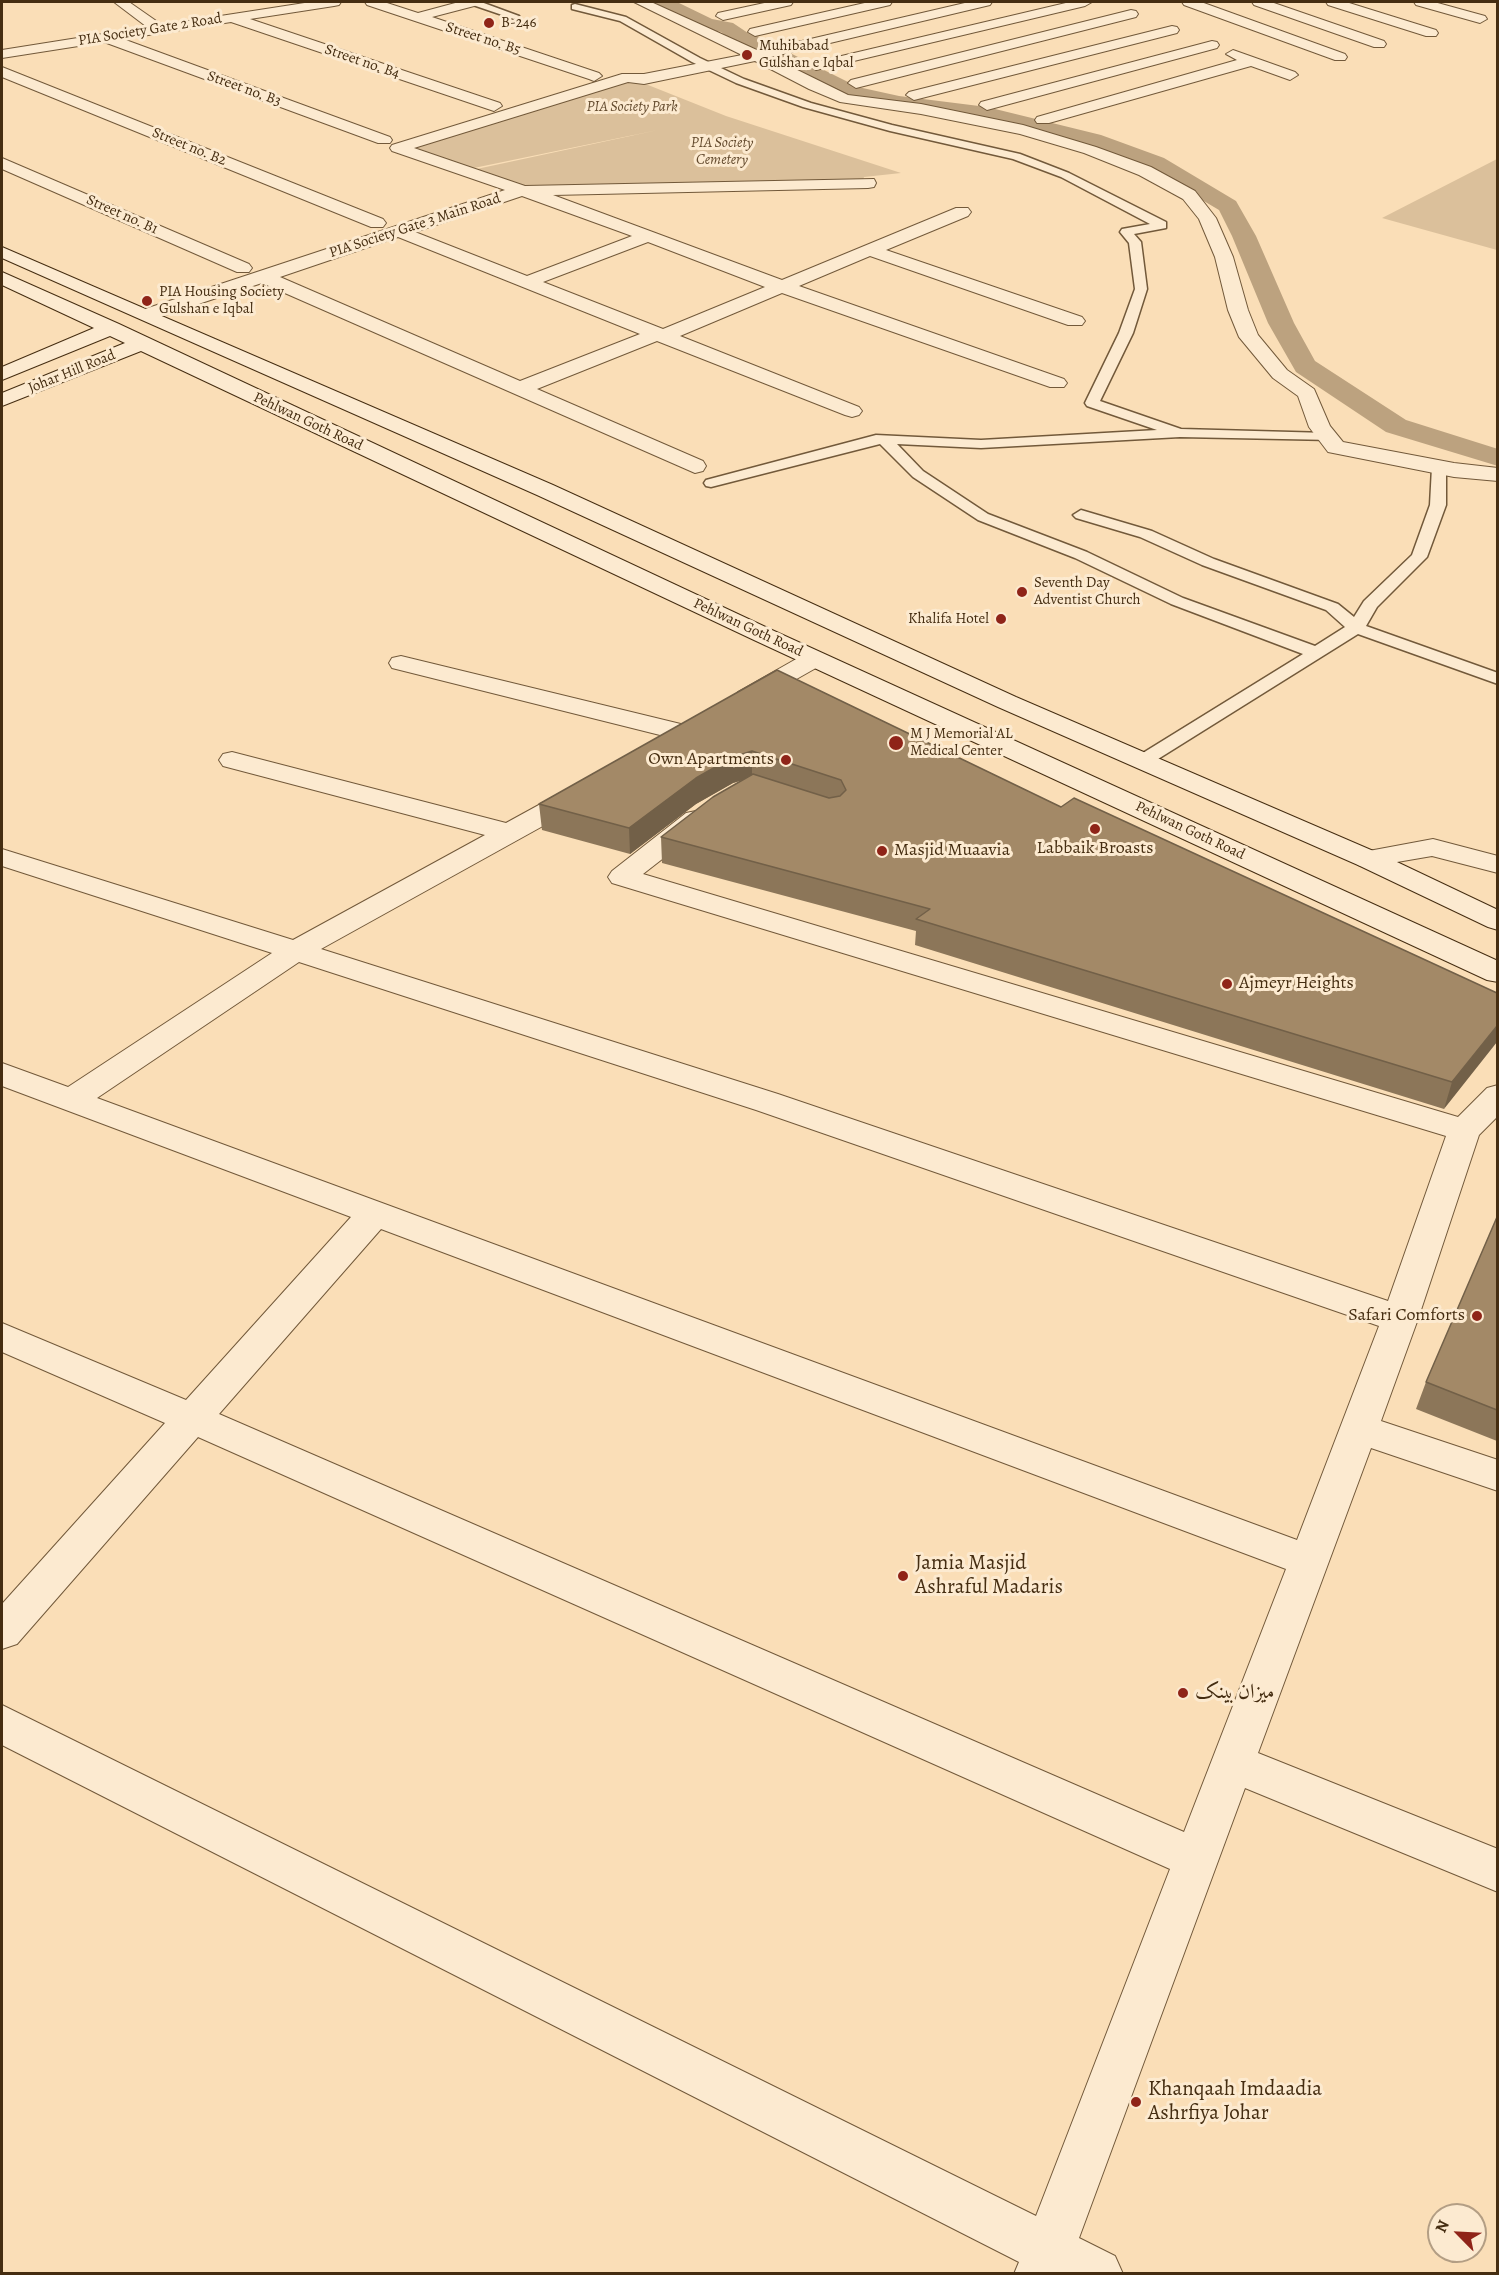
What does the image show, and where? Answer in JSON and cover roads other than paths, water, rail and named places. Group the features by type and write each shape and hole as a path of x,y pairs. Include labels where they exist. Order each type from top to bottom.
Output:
{"street":[{"path":"121,2 159,29"},
{"name":"PIA Society Gate 2 Road","path":"2,54 230,18 303,4 334,2"},
{"name":"Street no. B5","path":"372,2 594,76"},
{"path":"418,17 473,2"},
{"path":"641,2 763,55 814,86 845,99 921,109 1023,130 1090,150 1145,171 1189,195 1207,218 1224,257 1238,310 1249,337 1280,374 1306,393 1320,427 1336,447 1439,467 1497,475"},
{"path":"723,16 786,2"},
{"path":"755,32 885,2"},
{"path":"708,66 985,2"},
{"path":"816,66 1085,2"},
{"path":"1189,2 1341,57"},
{"path":"1259,2 1379,44"},
{"path":"1301,16 1343,2 1431,33"},
{"path":"1421,2 1480,19"},
{"path":"1106,5 1290,75"},
{"name":"Street no. B4","path":"230,18 494,106"},
{"path":"856,83 1142,18"},
{"path":"915,95 1182,34"},
{"name":"Street no. B3","path":"104,38 384,140"},
{"path":"987,105 1212,45"},
{"path":"1043,120 1251,61"},
{"name":"PIA Society Gate 3 Main Road","path":"520,192 398,148 627,77 644,79 708,66"},
{"name":"Street no. B2","path":"2,72 377,223"},
{"name":"Street no. B1","path":"2,163 243,268"},
{"path":"520,192 868,183"},
{"path":"520,192 579,210 780,286 1057,383"},
{"name":"PIA Society Gate 3 Main Road","path":"148,314 520,192"},
{"path":"519,389 660,335 962,212"},
{"path":"397,231 852,411"},
{"path":"527,282 649,236"},
{"path":"869,250 1075,321"},
{"name":"Pehlwan Goth Road","path":"2,252 148,314 276,373 545,490 900,653 1368,859 1497,921"},
{"path":"12,283 58,276"},
{"path":"263,276 695,466"},
{"name":"Pehlwan Goth Road","path":"12,283 814,658 1497,973"},
{"path":"2,374 112,328"},
{"name":"Johar Hill Road","path":"2,400 143,344"},
{"path":"234,388 276,373"},
{"path":"855,677 900,653"},
{"path":"654,751 814,658"},
{"path":"401,663 704,722"},
{"path":"232,760 510,833"},
{"path":"71,1100 296,951 603,780"},
{"path":"1164,818 1204,788"},
{"path":"721,804 702,815 622,877 1464,1130"},
{"path":"1368,859 1433,848 1497,865"},
{"path":"2,857 779,1106 1400,1319"},
{"path":"2,1074 1309,1561"},
{"path":"1045,2262 1400,1319 1464,1130 1497,1096"},
{"path":"2,1632 375,1213"},
{"path":"2,1337 192,1418 1196,1859"},
{"path":"1358,1428 1497,1476"},
{"path":"2,1724 1045,2262 1097,2274"},
{"path":"1233,1763 1497,1871"}],"lane":[{"path":"473,2 514,16"},
{"path":"575,7 623,19 740,81 807,105 890,128 1016,156 1065,175 1162,225 1126,232 1135,242 1141,289 1126,333 1092,403 1179,433"},
{"path":"711,483 876,439 981,444 1179,433 1328,437"},
{"path":"885,440 918,474 983,517 1081,555 1177,601 1317,653"},
{"path":"1144,760 1356,628 1370,603 1419,557 1438,505 1439,467"},
{"path":"1081,515 1146,534 1209,562 1332,608 1356,628 1497,679"}],"waterway":[{"path":"664,2 707,24 726,27 741,37 767,46 777,54 852,92 899,102 987,113 1093,140 1156,163 1228,206 1244,236 1281,323 1305,366 1396,426 1498,458"}],"place":[{"name":"B-246","path":"489,23"},
{"name":"Muhibabad Gulshan e Iqbal","path":"747,55"},
{"name":"PIA Housing Society Gulshan e Iqbal","path":"147,301"},
{"name":"Seventh Day Adventist Church","path":"1022,592"},
{"name":"Khalifa Hotel","path":"1001,619"},
{"name":"M J Memorial AL Medical Center","path":"896,743"},
{"name":"Own Apartments","path":"786,760"},
{"name":"Labbaik Broasts","path":"1095,829"},
{"name":"Masjid Muaavia","path":"882,851"},
{"name":"Ajmeyr Heights","path":"1227,984"},
{"name":"Safari Comforts","path":"1477,1316"},
{"name":"Jamia Masjid Ashraful Madaris","path":"903,1576"},
{"name":"میزان بینک","path":"1183,1693"},
{"name":"Khanqaah Imdaadia Ashrfiya Johar","path":"1136,2102"}],"park label":[{"name":"PIA Society Park","path":"632,107"},
{"name":"PIA Society Cemetery","path":"722,152"}]}
